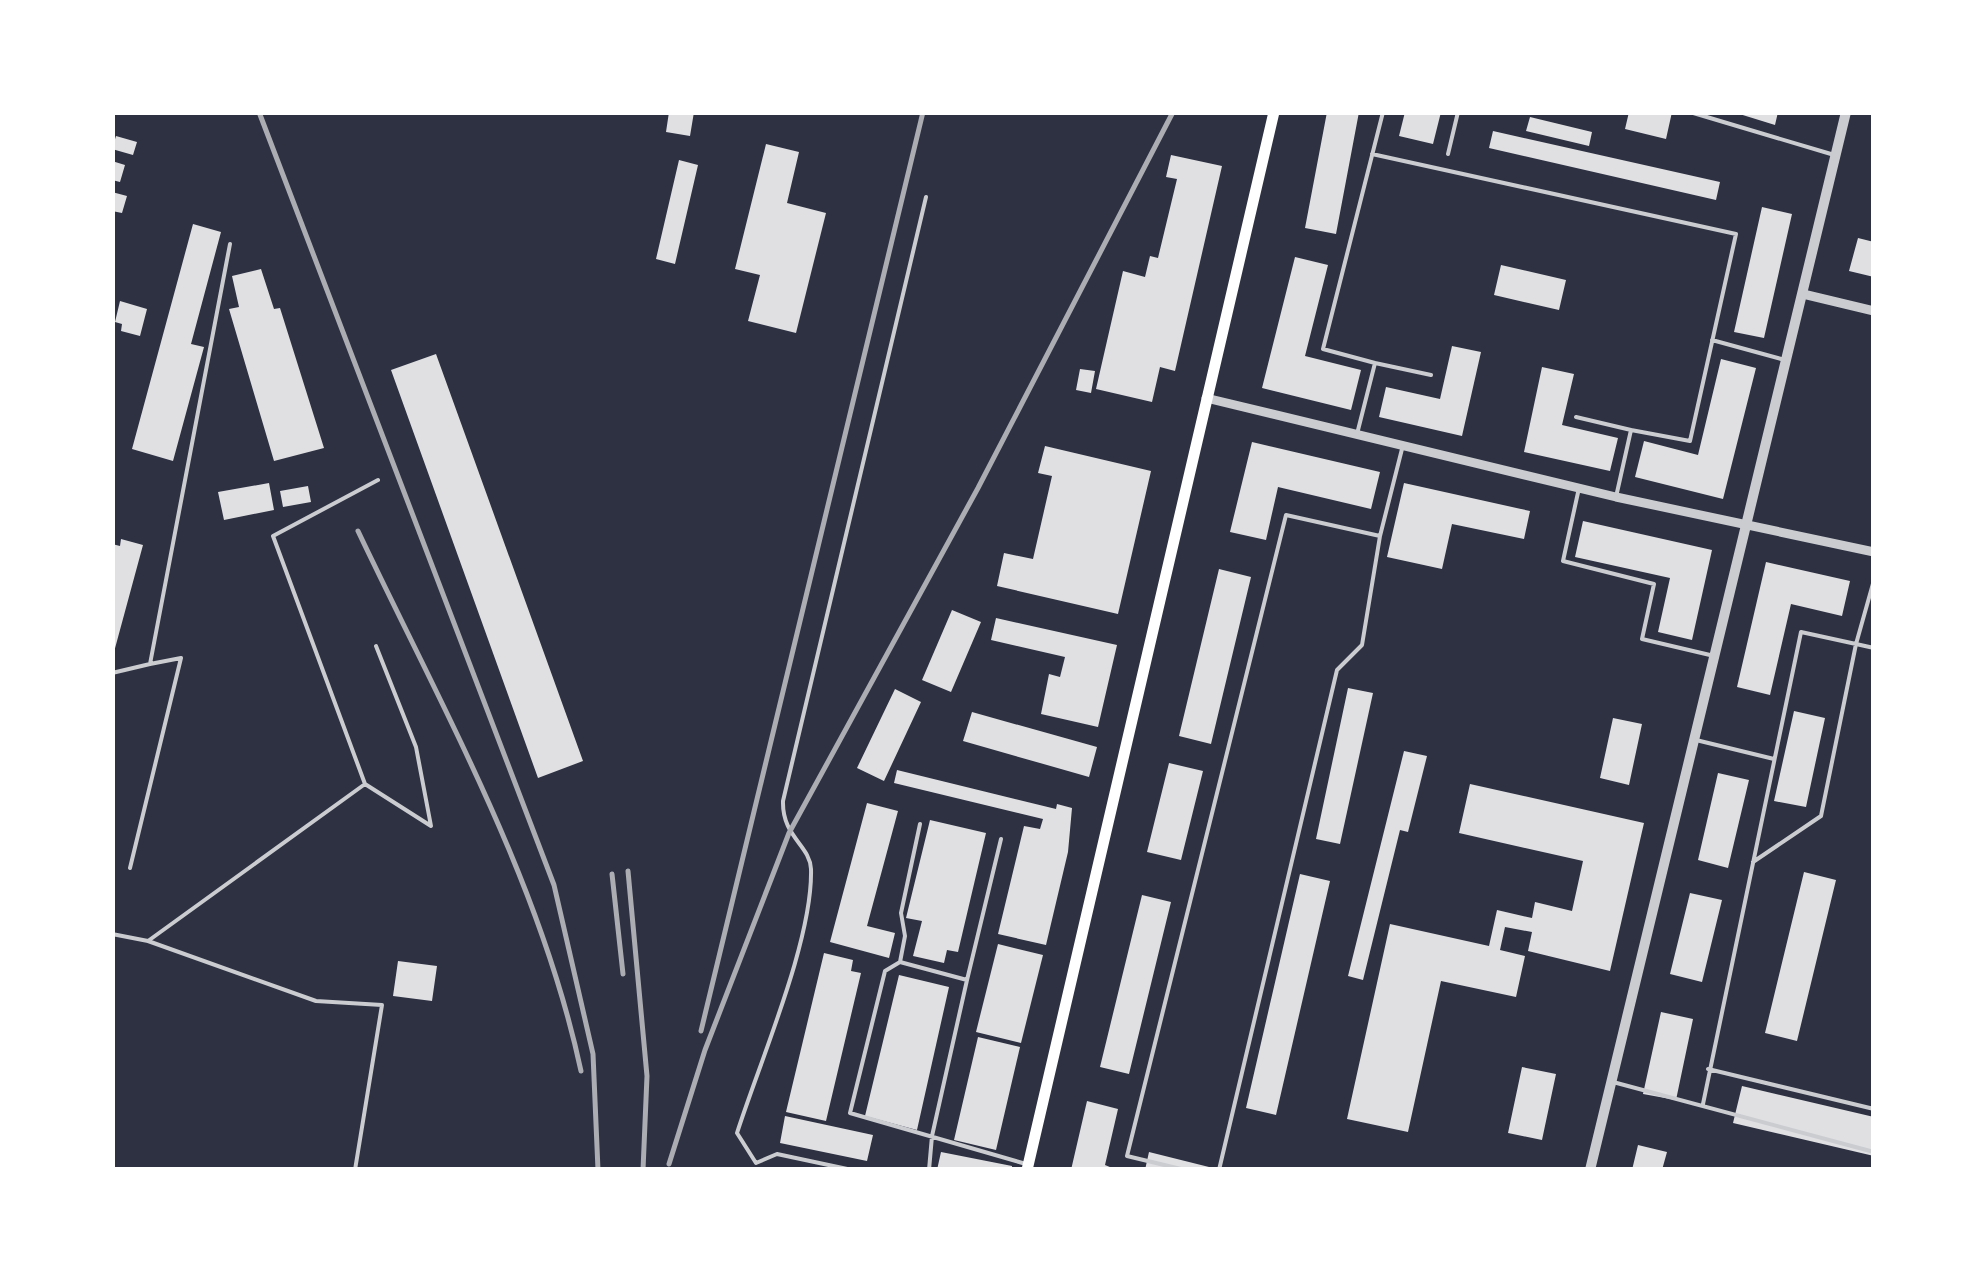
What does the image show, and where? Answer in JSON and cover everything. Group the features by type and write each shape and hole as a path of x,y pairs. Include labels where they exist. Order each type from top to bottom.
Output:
{"main road":[{"path":"1026,1167 1274,112"}],"street":[{"path":"1590,1170 1750,523 1846,112"},
{"path":"1802,294 1874,310"},
{"path":"1206,398 1404,442 1616,497 1874,552"}],"lane":[{"path":"1383,112 1323,350 1431,375"},
{"path":"1448,154 1458,112"},
{"path":"1690,112 1836,155"},
{"path":"1372,154 1736,234 1690,441 1576,417"},
{"path":"756,1162 737,1133 811,906 811,862 782,822 783,801 926,197"},
{"path":"150,664 230,244"},
{"path":"1712,340 1786,360"},
{"path":"1356,434 1375,363"},
{"path":"1616,497 1632,430"},
{"path":"1219,1170 1337,670 1362,645 1380,536 1404,442"},
{"path":"376,646 416,747 431,826 365,784 273,536 378,480"},
{"path":"1580,488 1563,561 1654,584 1642,639 1717,657"},
{"path":"1185,1170 1127,1156 1286,515 1380,536"},
{"path":"1752,862 1820,816 1856,644 1874,580"},
{"path":"1703,1104 1801,632 1874,648"},
{"path":"112,673 181,658 130,868"},
{"path":"1696,740 1774,759"},
{"path":"148,941 365,784"},
{"path":"900,962 906,936 901,912 920,824"},
{"path":"928,1170 932,1136 1001,839"},
{"path":"112,934 148,941 316,1002 382,1005 356,1170"},
{"path":"967,980 900,962 885,971 850,1114 1026,1167"},
{"path":"1708,1070 1874,1109"},
{"path":"1613,1082 1874,1152"},
{"path":"752,1170 756,1162 777,1154 852,1170"}],"building":[{"path":"669,112 694,112 690,136 666,132"},
{"path":"1327,112 1359,112 1336,234 1305,228"},
{"path":"1405,112 1441,112 1433,144 1399,136"},
{"path":"1629,112 1672,112 1666,139 1625,129"},
{"path":"1733,112 1778,112 1775,125"},
{"path":"1530,117 1592,132 1589,146 1526,131"},
{"path":"1493,131 1720,182 1716,200 1489,148"},
{"path":"116,136 137,142 133,155 112,149"},
{"path":"766,144 799,152 787,203 826,213 796,333 748,321 760,275 735,269"},
{"path":"1171,155 1222,166 1175,371 1160,367 1152,402 1096,389 1123,271 1145,277 1150,256 1158,258 1177,179 1166,177"},
{"path":"679,160 698,165 675,264 656,259"},
{"path":"112,161 125,165 120,182 112,180"},
{"path":"112,192 127,196 122,213 112,211"},
{"path":"1762,207 1792,214 1764,338 1734,332"},
{"path":"193,224 221,232 191,344 204,347 173,461 132,449"},
{"path":"1858,238 1874,242 1874,277 1849,271"},
{"path":"1295,257 1328,265 1305,356 1361,370 1351,410 1262,388"},
{"path":"1501,265 1566,280 1559,310 1494,295"},
{"path":"261,269 274,309 280,308 324,448 274,461 229,309 239,307 232,276"},
{"path":"120,301 147,309 140,336 121,331 122,324 115,322"},
{"path":"1452,346 1481,352 1462,436 1379,417 1386,387 1440,399"},
{"path":"436,354 583,761 538,778 391,370"},
{"path":"1721,359 1756,368 1723,499 1635,477 1644,441 1698,455"},
{"path":"1542,367 1574,374 1562,425 1618,438 1610,471 1524,452"},
{"path":"1080,369 1095,371 1091,393 1076,390"},
{"path":"1252,442 1380,472 1371,509 1278,487 1266,540 1230,532"},
{"path":"1045,446 1151,471 1118,614 997,586 1004,553 1033,559 1052,476 1038,473"},
{"path":"269,483 274,510 224,520 218,492"},
{"path":"1404,483 1530,511 1524,539 1452,524 1442,569 1387,557"},
{"path":"308,486 311,502 283,507 280,491"},
{"path":"1583,521 1712,550 1692,640 1658,632 1670,578 1575,557"},
{"path":"121,539 143,545 114,652 112,544 120,546"},
{"path":"1766,562 1850,581 1842,616 1791,604 1770,695 1737,687"},
{"path":"1219,569 1251,577 1211,744 1179,736"},
{"path":"952,610 981,622 951,692 922,680"},
{"path":"996,618 1117,645 1098,727 1041,714 1049,674 1060,677 1065,657 991,640"},
{"path":"1348,688 1373,693 1340,844 1316,839"},
{"path":"895,689 921,702 884,781 857,768"},
{"path":"1794,711 1825,718 1806,807 1774,801"},
{"path":"972,712 1097,747 1089,777 963,741"},
{"path":"1613,718 1642,724 1629,785 1600,778"},
{"path":"1404,751 1427,756 1408,832 1400,830 1363,980 1348,976"},
{"path":"1169,763 1203,771 1181,860 1147,852"},
{"path":"897,770 1056,809 1057,804 1072,808 1068,852 1046,945 998,934 1024,826 1040,829 1043,819 894,783"},
{"path":"1718,773 1749,780 1728,868 1698,860"},
{"path":"1470,784 1644,823 1610,971 1528,951 1532,932 1505,927 1500,950 1525,956 1516,997 1441,981 1408,1132 1347,1119 1390,924 1489,946 1497,910 1532,918 1535,902 1572,911 1583,861 1459,833"},
{"path":"867,803 898,811 867,926 895,933 889,958 830,942"},
{"path":"930,820 986,833 958,952 947,950 944,963 913,956 922,921 906,918"},
{"path":"1804,872 1836,880 1797,1041 1765,1033"},
{"path":"1300,874 1330,881 1276,1115 1246,1108"},
{"path":"1690,893 1722,900 1702,982 1670,974"},
{"path":"1142,895 1171,902 1129,1074 1100,1067"},
{"path":"998,944 1043,955 1021,1043 976,1032"},
{"path":"824,953 853,960 851,971 861,973 826,1121 786,1112"},
{"path":"398,961 437,966 432,1001 393,996"},
{"path":"899,975 949,987 917,1130 865,1116"},
{"path":"1661,1012 1693,1019 1676,1100 1643,1094"},
{"path":"978,1037 1020,1047 996,1150 954,1140"},
{"path":"1522,1067 1556,1074 1542,1140 1508,1133"},
{"path":"1742,1086 1874,1117 1874,1156 1733,1123"},
{"path":"1087,1101 1118,1109 1105,1165 1117,1170 1071,1170"},
{"path":"785,1116 873,1135 867,1161 780,1143"},
{"path":"1638,1145 1667,1152 1662,1170 1632,1170"},
{"path":"941,1152 1012,1166 1012,1170 937,1170"},
{"path":"1149,1152 1213,1168 1213,1170 1145,1170"}],"railway":[{"path":"259,112 554,885 593,1054 598,1170"},
{"path":"701,1031 923,112"},
{"path":"669,1164 705,1050 789,833 978,488 1173,112"},
{"path":"358,531 514,862 541,931 581,1071"},
{"path":"628,871 647,1076 643,1170"},
{"path":"612,874 623,974"}]}
